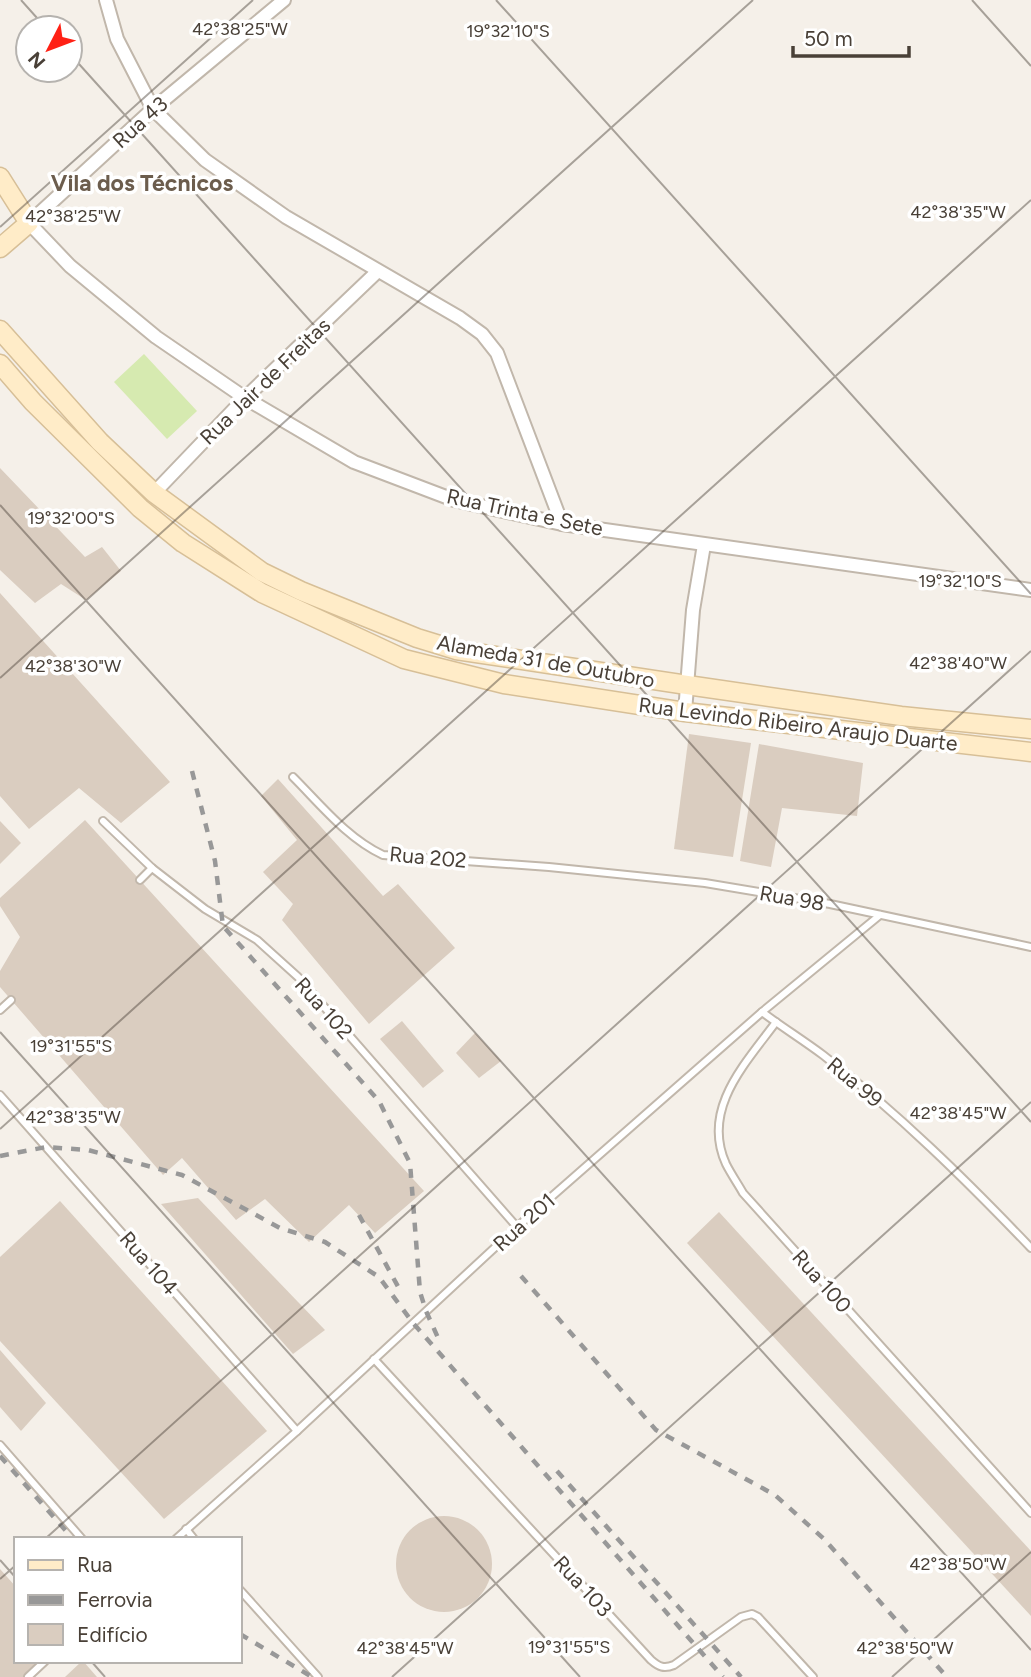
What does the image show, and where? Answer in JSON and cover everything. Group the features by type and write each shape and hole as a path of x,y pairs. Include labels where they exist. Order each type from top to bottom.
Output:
{"main road":[{"name":"Rua Trinta e Sete","path":"0,177 29,223"},
{"name":"Rua 43","path":"0,248 29,223"},
{"name":"Alameda 31 de Outubro","path":"0,331 100,442 154,493 271,576 301,592 418,638 456,650 687,685 901,716 1031,729"},
{"name":"Rua Levindo Ribeiro Araujo Duarte","path":"0,364 33,402 141,508 183,543 262,593 404,659 504,684 685,712 1031,752"},
{"path":"262,593 271,576"}],"street":[{"path":"106,0 117,38 153,109 205,160 286,217 460,318 482,334 497,353 562,524"},
{"name":"Rua 43","path":"29,223 153,109 284,0"},
{"name":"Rua Trinta e Sete","path":"29,223 71,266 156,337 245,398 354,462 454,500 562,524 1031,590"},
{"name":"Rua Jair de Freitas","path":"154,493 245,398 378,271"},
{"path":"685,712 693,610 704,545"}],"lane":[{"name":"Rua 202","path":"293,777 346,831 364,846 383,855 550,867"},
{"name":"Rua 102","path":"103,821 152,868 205,909 257,940 298,977 517,1227"},
{"name":"Rua 98","path":"550,867 705,883 830,904 1031,947"},
{"path":"140,880 152,868"},
{"name":"Rua 201","path":"178,1537 517,1227 762,1012 880,915"},
{"path":"0,1010 11,1000"},
{"name":"Rua 99","path":"762,1012 822,1055 911,1129 1031,1248"},
{"name":"Rua 100","path":"776,1022 732,1082 719,1112 719,1143 726,1164 743,1193 1031,1513"},
{"name":"Rua 104","path":"0,1095 297,1431"},
{"name":"Rua 103","path":"374,1359 659,1667 674,1665 741,1617 752,1614 758,1617 813,1677"},
{"path":"0,1445 80,1537"},
{"path":"186,1530 192,1537"},
{"path":"242,1592 318,1677"},
{"path":"28,1677 43,1663"}],"green space":[{"path":"144,354 197,411 167,439 114,382"}],"building":[{"path":"0,468 85,557 102,547 121,571 86,600 61,584 35,603 0,570"},
{"path":"0,593 170,782 121,823 79,788 29,829 0,796"},
{"path":"689,734 751,743 733,857 674,849"},
{"path":"759,744 863,763 857,816 782,808 771,867 740,861"},
{"path":"278,779 383,896 398,884 455,948 369,1024 282,920 293,904 263,872 297,840 261,796"},
{"path":"85,820 424,1191 375,1233 349,1205 309,1242 265,1199 236,1220 182,1158 163,1175 0,987 0,971 20,937 0,906 0,898"},
{"path":"0,821 21,843 0,864"},
{"path":"402,1021 444,1071 423,1088 380,1039"},
{"path":"475,1033 501,1061 479,1078 456,1053"},
{"path":"198,1198 325,1330 293,1354 161,1204"},
{"path":"60,1201 267,1431 164,1519 0,1341 0,1257"},
{"path":"719,1212 1031,1551 1031,1616 687,1243"},
{"path":"0,1350 46,1403 21,1431 0,1407"},
{"path":"444,1516 463,1519 478,1530 489,1545 492,1564 489,1583 478,1598 463,1609 444,1612 425,1609 410,1598 399,1583 396,1564 399,1545 410,1530 425,1519"},
{"path":"0,1569 14,1585 14,1663 39,1663 24,1677 0,1677"},
{"path":"80,1663 85,1663 97,1677 65,1677"}],"railway":[{"path":"192,771 215,861 223,926 379,1101 410,1163 420,1292 439,1340"},
{"path":"0,1156 46,1147 88,1150 182,1175 280,1228 325,1242 379,1277 413,1323 723,1677"},
{"path":"359,1215 401,1292"},
{"path":"521,1276 656,1430 775,1495 824,1539 947,1677"},
{"path":"0,1456 71,1537"},
{"path":"557,1471 741,1677"},
{"path":"242,1635 312,1677"}],"district":[{"name":"Vila dos Técnicos","path":"142,183"}]}
